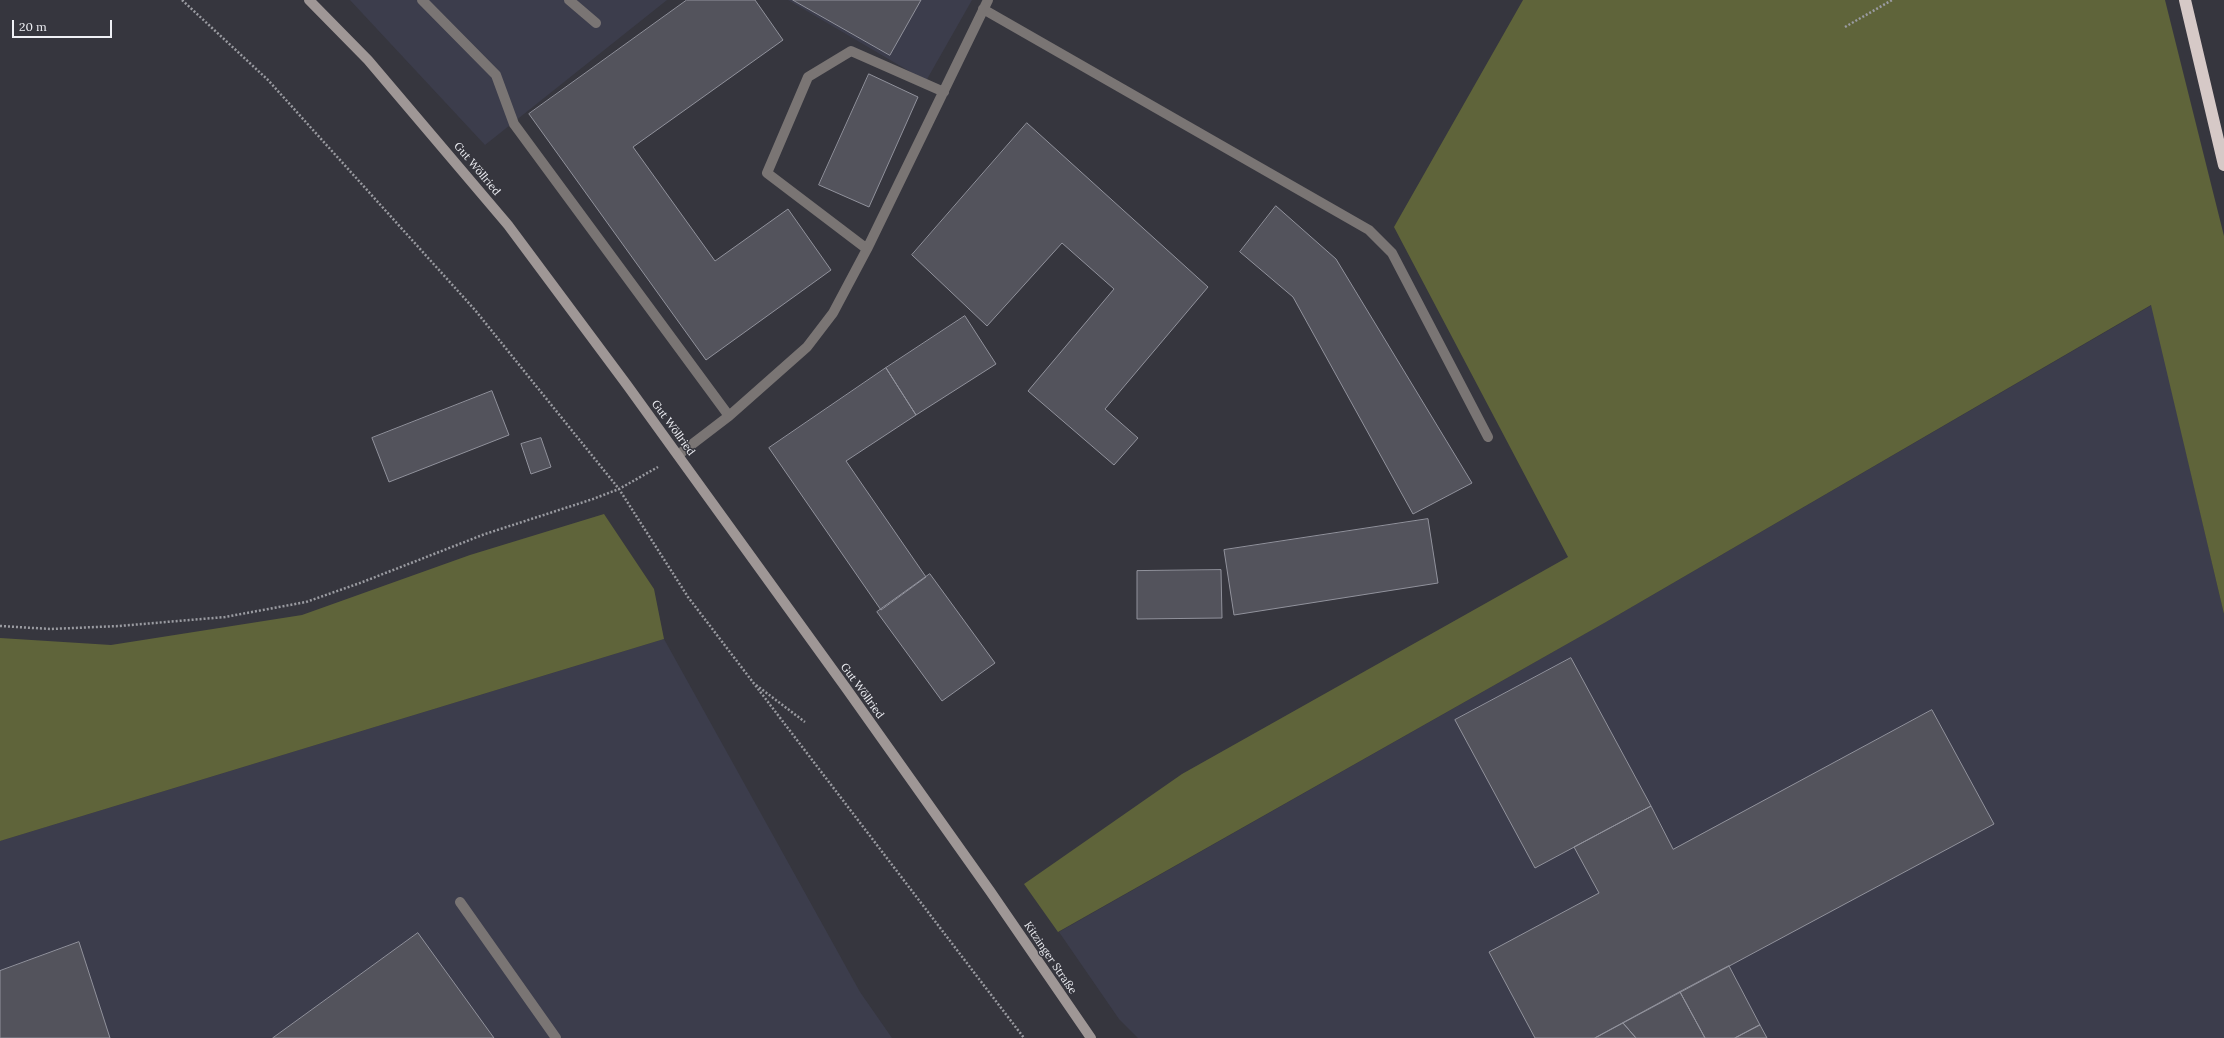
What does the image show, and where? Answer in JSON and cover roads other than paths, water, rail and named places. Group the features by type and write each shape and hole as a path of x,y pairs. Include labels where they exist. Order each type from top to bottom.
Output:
{"highway":[{"path":"2186,0 2224,165"}],"street":[{"name":"Gut Wöllried","path":"310,0 368,60 508,225 678,455 990,891"},
{"name":"Kitzinger Straße","path":"990,891 1091,1038"}],"lane":[{"path":"422,0 496,76 514,124 729,416"},
{"path":"569,0 596,23"},
{"path":"678,455 729,416 807,347 833,313 867,249 988,0"},
{"path":"983,9 1369,230 1392,253 1488,437"},
{"path":"867,249 767,173 808,77 851,51 944,92"},
{"path":"460,902 556,1038"}]}
